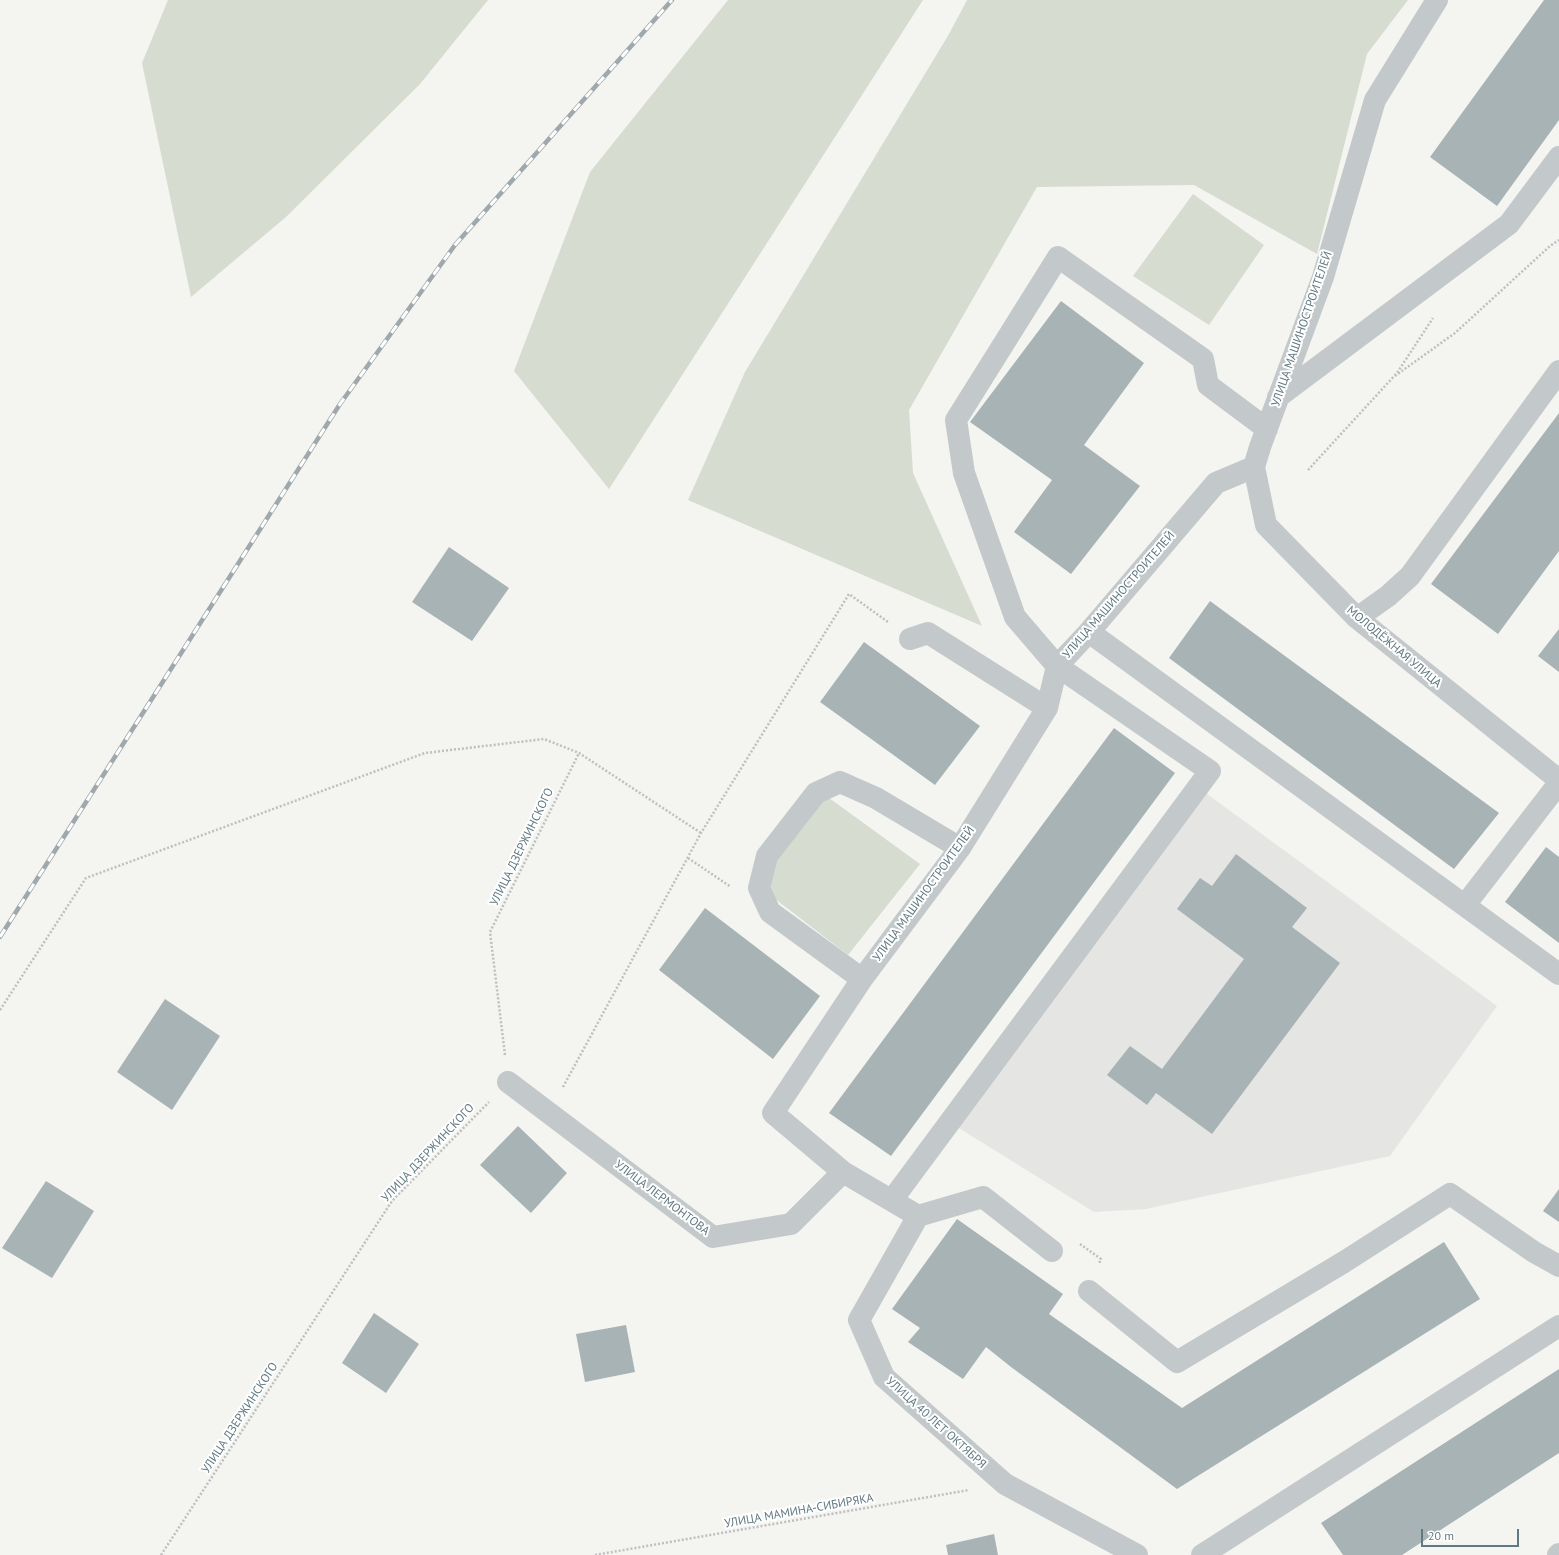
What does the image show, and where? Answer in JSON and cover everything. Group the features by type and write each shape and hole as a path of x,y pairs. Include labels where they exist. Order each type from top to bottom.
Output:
{"street":[{"name":"УЛИЦА МАШИНОСТРОИТЕЛЕЙ","path":"843,1172 773,1112 862,979 960,848 1047,708 1057,666 1089,632 1216,483 1254,467 1322,277 1375,100 1437,0"},
{"path":"1278,397 1509,224 1559,157"},
{"path":"892,1200 1210,771 1057,666 1015,617 964,473 956,420 1058,257 1204,359 1208,386 1267,429"},
{"path":"1357,618 1388,596 1410,576 1559,372"},
{"name":"МОЛОДЁЖНАЯ УЛИЦА","path":"1254,467 1266,525 1357,618 1559,781"},
{"path":"1089,632 1559,974"},
{"path":"910,639 928,633 1047,708"},
{"path":"1466,905 1559,781"},
{"path":"862,979 770,912 759,888 767,856 816,793 840,782 876,798 960,848"},
{"name":"УЛИЦА ЛЕРМОНТОВА","path":"508,1082 713,1237 790,1224 843,1172"},
{"path":"843,1172 918,1216 983,1197 1052,1251"},
{"path":"1089,1291 1177,1362 1344,1262 1450,1194 1534,1252 1559,1266"},
{"name":"УЛИЦА 40 ЛЕТ ОКТЯБРЯ","path":"918,1216 859,1320 884,1377 1005,1484 1137,1555"},
{"path":"1202,1555 1559,1326"}],"path":[{"path":"1390,380 1455,333 1550,246 1559,240"},
{"path":"1308,470 1397,373 1436,313"},
{"path":"549,1112 702,833 849,594 910,639"},
{"path":"0,1010 86,878 425,753 544,739 579,753 702,833"},
{"name":"УЛИЦА ДЗЕРЖИНСКОГО","path":"161,1555 392,1201 508,1082 490,932 579,753"},
{"path":"688,858 742,894 759,888"},
{"path":"1052,1251 1069,1236 1101,1259 1089,1291"},
{"name":"УЛИЦА МАМИНА-СИБИРЯКА","path":"596,1555 1005,1484"}],"shaded area":[{"path":"168,0 488,0 420,84 286,217 191,297 142,63"},
{"path":"728,0 923,0 609,489 514,371 590,172"},
{"path":"967,0 1408,0 1367,54 1317,254 1194,185 1037,187 909,410 913,473 982,626 688,500 745,372 949,34"},
{"path":"1193,194 1264,245 1209,325 1133,276"},
{"path":"814,787 920,864 848,955 753,882"},
{"path":"1203,791 1497,1006 1390,1156 1146,1209 1094,1212 954,1125"}],"building":[{"path":"1544,0 1559,0 1559,120 1497,206 1430,157"},
{"path":"1061,301 1144,363 1084,445 1140,486 1071,574 1014,532 1052,480 970,422"},
{"path":"1559,413 1559,551 1498,634 1431,584"},
{"path":"449,547 509,588 472,641 412,602"},
{"path":"1210,601 1499,813 1454,869 1169,658"},
{"path":"1559,629 1559,672 1538,656"},
{"path":"864,642 980,726 935,785 820,702"},
{"path":"1114,728 1175,773 891,1156 829,1113"},
{"path":"1546,847 1559,857 1559,943 1505,902"},
{"path":"1236,854 1307,908 1292,927 1340,963 1212,1134 1156,1093 1147,1105 1107,1075 1130,1046 1162,1069 1244,959 1177,909 1200,878 1212,886"},
{"path":"705,908 820,996 773,1059 659,970"},
{"path":"165,999 220,1036 172,1110 117,1072"},
{"path":"518,1126 567,1173 531,1213 480,1165"},
{"path":"46,1181 94,1211 52,1278 2,1248"},
{"path":"1559,1189 1559,1222 1543,1211"},
{"path":"957,1219 1063,1294 1049,1314 1182,1408 1444,1242 1480,1299 1177,1489 986,1347 963,1379 908,1342 920,1328 892,1309"},
{"path":"374,1313 419,1344 386,1393 342,1363"},
{"path":"626,1325 635,1372 585,1382 576,1334"},
{"path":"1559,1369 1559,1453 1402,1555 1343,1555 1321,1523"},
{"path":"994,1534 998,1555 948,1555 946,1545"}],"railway":[{"path":"0,937 340,404 455,245 672,0"}]}
